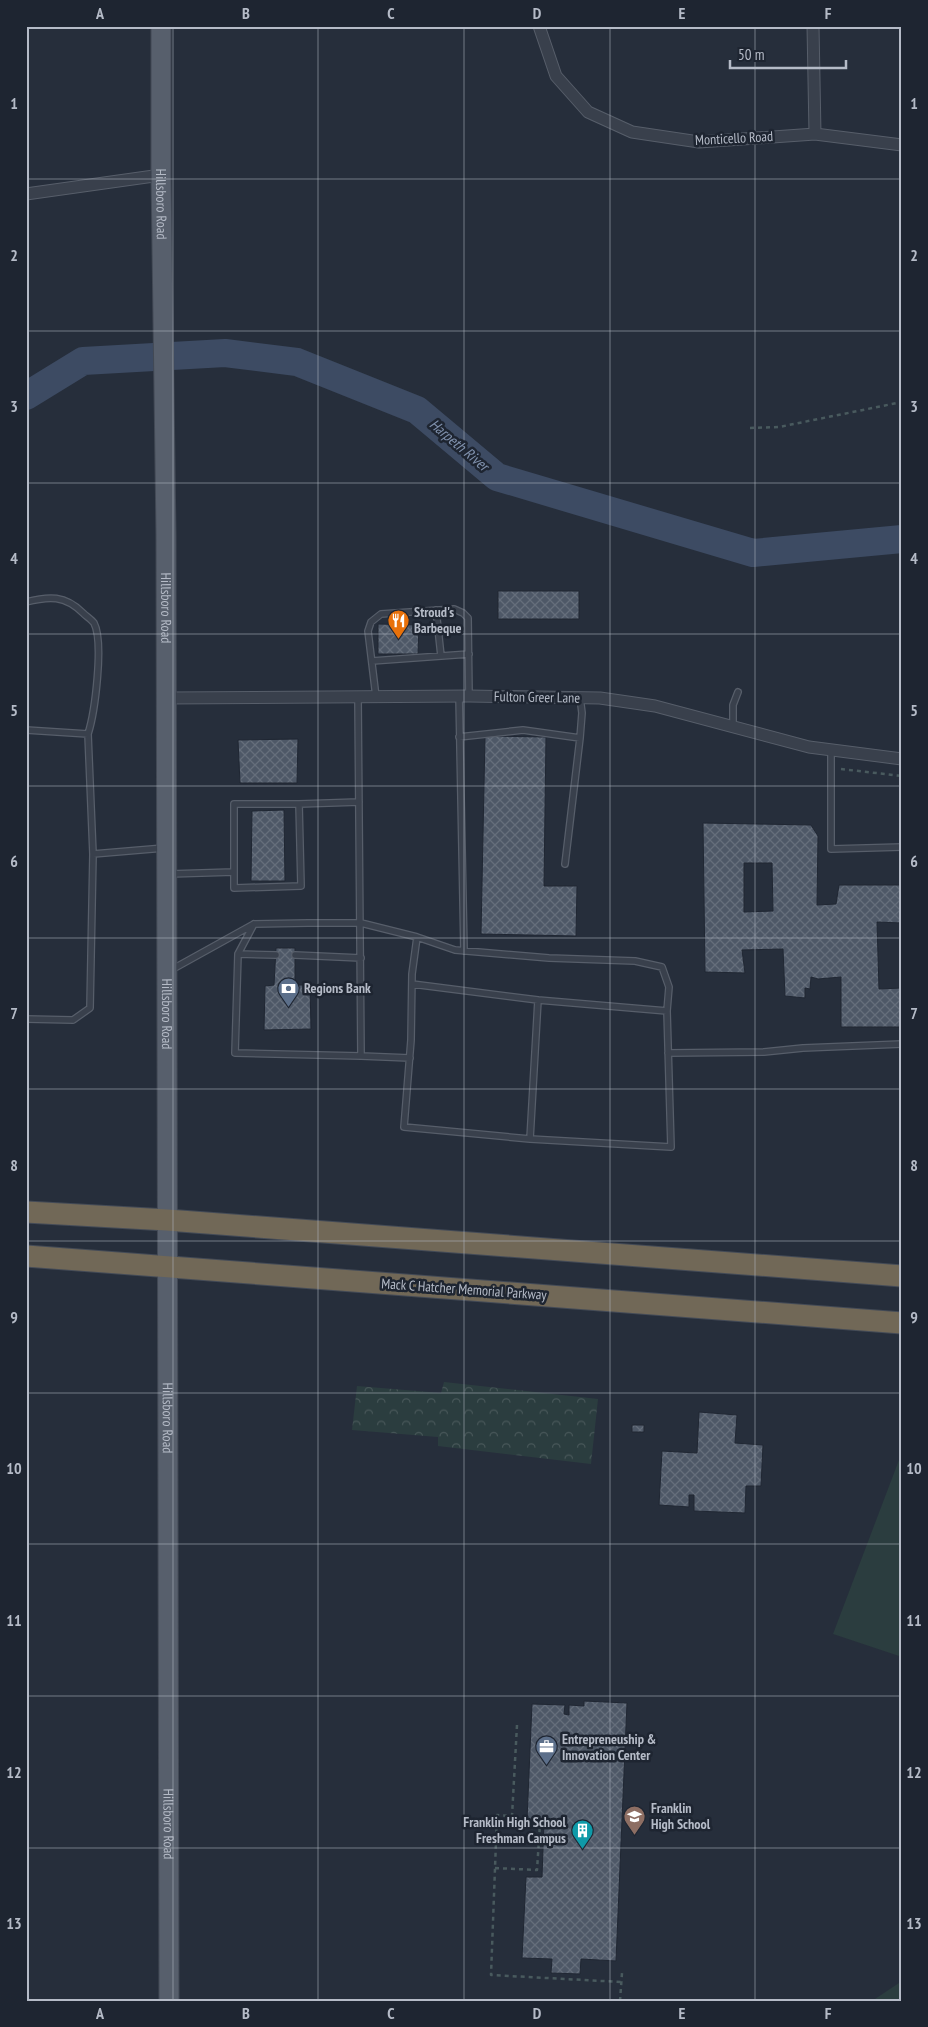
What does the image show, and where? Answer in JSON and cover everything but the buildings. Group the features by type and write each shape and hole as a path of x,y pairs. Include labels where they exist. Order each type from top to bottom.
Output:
{"highway":[{"path":"26,1212 167,1220 902,1276"},
{"name":"Mack C Hatcher Memorial Parkway","path":"26,1256 902,1323"}],"main road":[{"name":"Hillsboro Road","path":"161,26 166,535 169,2001"}],"street":[{"name":"Monticello Road","path":"539,26 556,76 588,112 632,132 699,142 815,134 902,145"},
{"path":"813,26 815,134"},
{"path":"26,194 161,175"},
{"name":"Fulton Greer Lane","path":"166,698 580,697 639,703 790,742 831,750 902,759"}],"lane":[{"path":"26,602 46,597 73,603 94,624 99,653 92,720 88,734 93,854 90,1008 73,1020 26,1019"},
{"path":"376,697 368,631 371,622 381,614 454,609 463,612 468,618 469,654 459,737 464,951"},
{"path":"436,610 441,656"},
{"path":"372,661 469,654"},
{"path":"733,727 733,705 738,692"},
{"path":"565,864 580,738 582,712 580,697"},
{"path":"358,698 361,1056"},
{"path":"26,730 88,734"},
{"path":"459,737 523,730 580,738"},
{"path":"831,750 831,849 902,846"},
{"path":"299,804 301,886 234,888 234,804 359,802"},
{"path":"93,854 166,848"},
{"path":"166,874 234,872"},
{"path":"167,972 254,924 350,923 361,923 417,937 455,950 549,958 634,961 662,967 669,987 667,1010 671,1147 530,1139 404,1127 410,1058 412,984 417,937"},
{"path":"254,924 238,954 235,1053 410,1058"},
{"path":"238,954 276,955"},
{"path":"295,955 361,958"},
{"path":"412,984 538,1000 667,1010"},
{"path":"530,1139 538,1000"},
{"path":"668,1053 764,1052 803,1048 902,1044"}],"path":[{"path":"750,428 779,427 902,402"},
{"path":"831,767 902,776"},
{"path":"517,1725 512,1816 497,1815 491,1974 621,1982"},
{"path":"495,1868 537,1870 540,1824"},
{"path":"620,2001 622,1973"}],"green space":[{"path":"444,1382 598,1399 591,1464 438,1446 438,1437 352,1430 357,1386 441,1393"},
{"path":"902,1452 902,1657 833,1634"},
{"path":"902,1981 902,2001 872,2001"}],"waterway":[{"name":"Harpeth River","path":"26,396 83,361 225,353 297,362 417,410 497,477 753,553 902,539"}],"place":[{"name":"Stroud's Barbeque","path":"398,639"},
{"name":"Regions Bank","path":"288,1007"},
{"name":"Entrepreneuship & Innovation Center","path":"546,1766"},
{"name":"Franklin High School","path":"635,1835"},
{"name":"Franklin High School Freshman Campus","path":"582,1849"}]}
